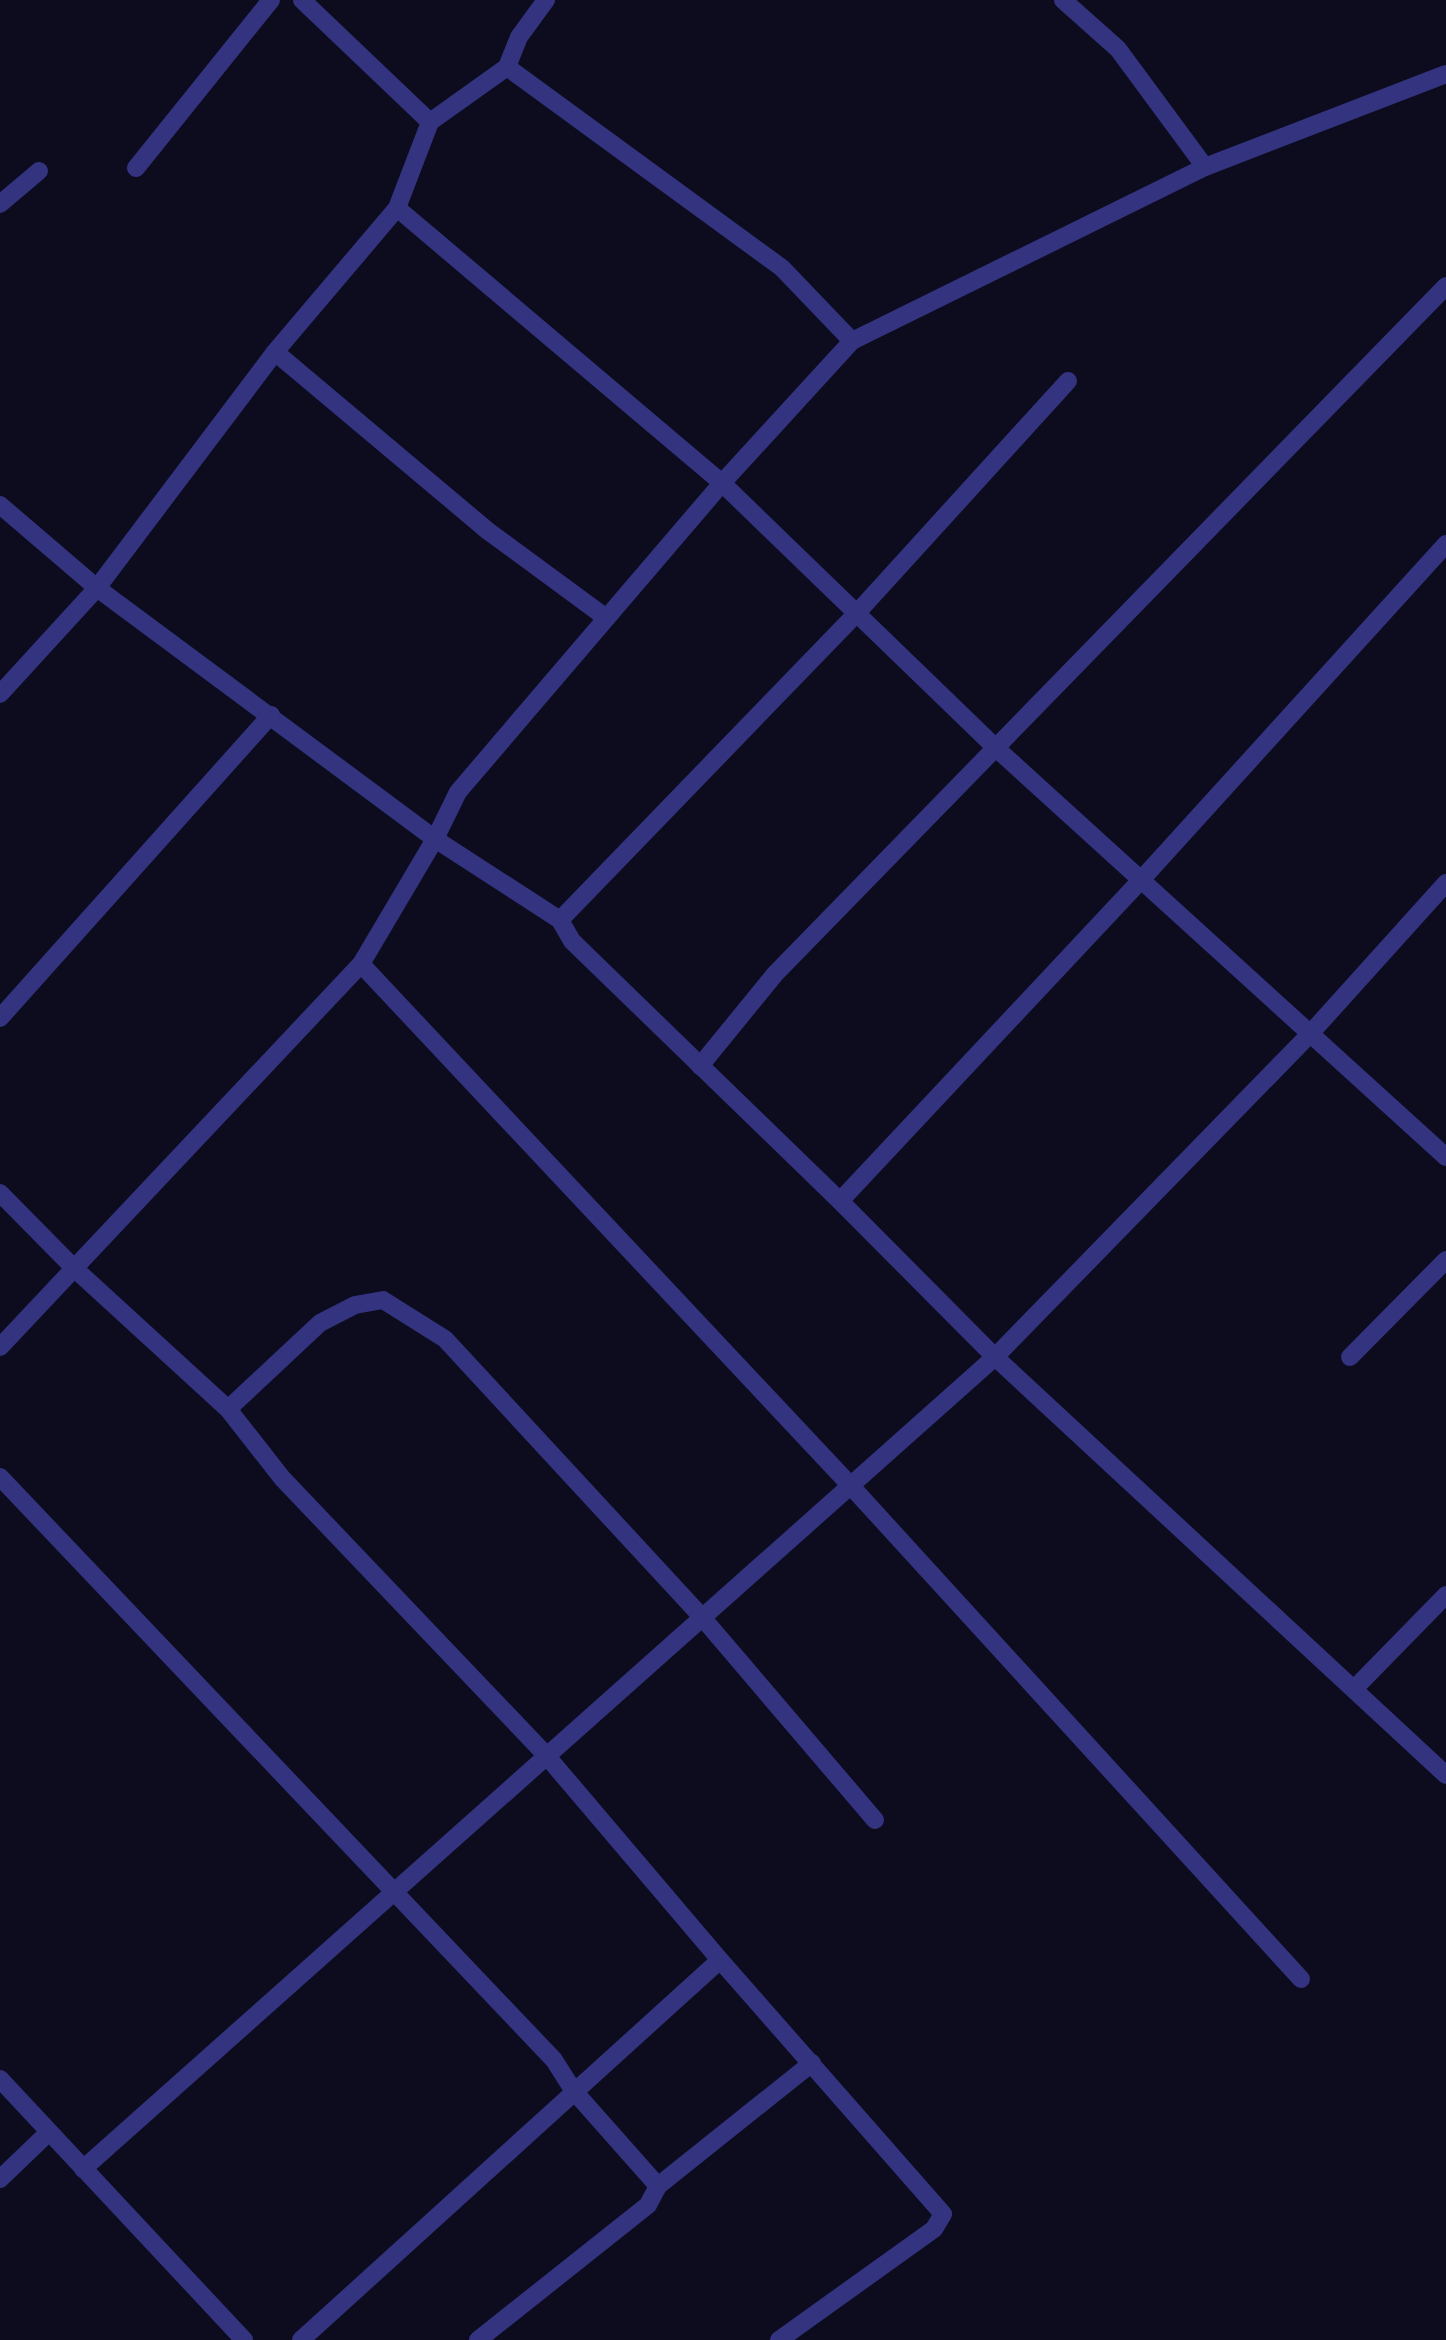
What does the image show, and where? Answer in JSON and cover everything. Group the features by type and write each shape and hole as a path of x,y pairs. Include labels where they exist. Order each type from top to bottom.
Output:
{"street":[{"path":"136,167 271,0"},
{"path":"302,0 430,122"},
{"path":"0,694 96,588 275,352 397,208 430,122 507,66 519,37 546,0"},
{"path":"1063,0 1118,49 1205,167"},
{"path":"507,66 782,268 852,341"},
{"path":"0,1347 361,964 435,839 458,792 722,483 852,341 1205,167 1446,74"},
{"path":"0,204 39,171"},
{"path":"397,208 722,483 997,750 1446,1157"},
{"path":"700,1066 775,974 997,750 1446,286"},
{"path":"275,352 488,531 605,617"},
{"path":"560,920 856,614 1068,381"},
{"path":"0,505 96,588 435,839 560,920 572,941 840,1201 995,1357 1446,1775"},
{"path":"840,1201 1141,880 1446,544"},
{"path":"0,1018 271,715"},
{"path":"83,2169 545,1754 995,1357 1310,1035 1446,883"},
{"path":"361,964 850,1485 1301,1979"},
{"path":"0,1193 74,1268 228,1409 282,1478 545,1754 720,1960 943,2214 934,2229 779,2340"},
{"path":"1350,1357 1446,1260"},
{"path":"228,1409 320,1323 355,1305 383,1300 444,1339 701,1616 875,1820"},
{"path":"0,1476 554,2060 573,2090 658,2186"},
{"path":"1355,1688 1446,1595"},
{"path":"301,2340 573,2090 720,1960"},
{"path":"478,2340 648,2205 658,2186 812,2063"},
{"path":"0,2079 244,2340"},
{"path":"0,2179 49,2132"}]}
